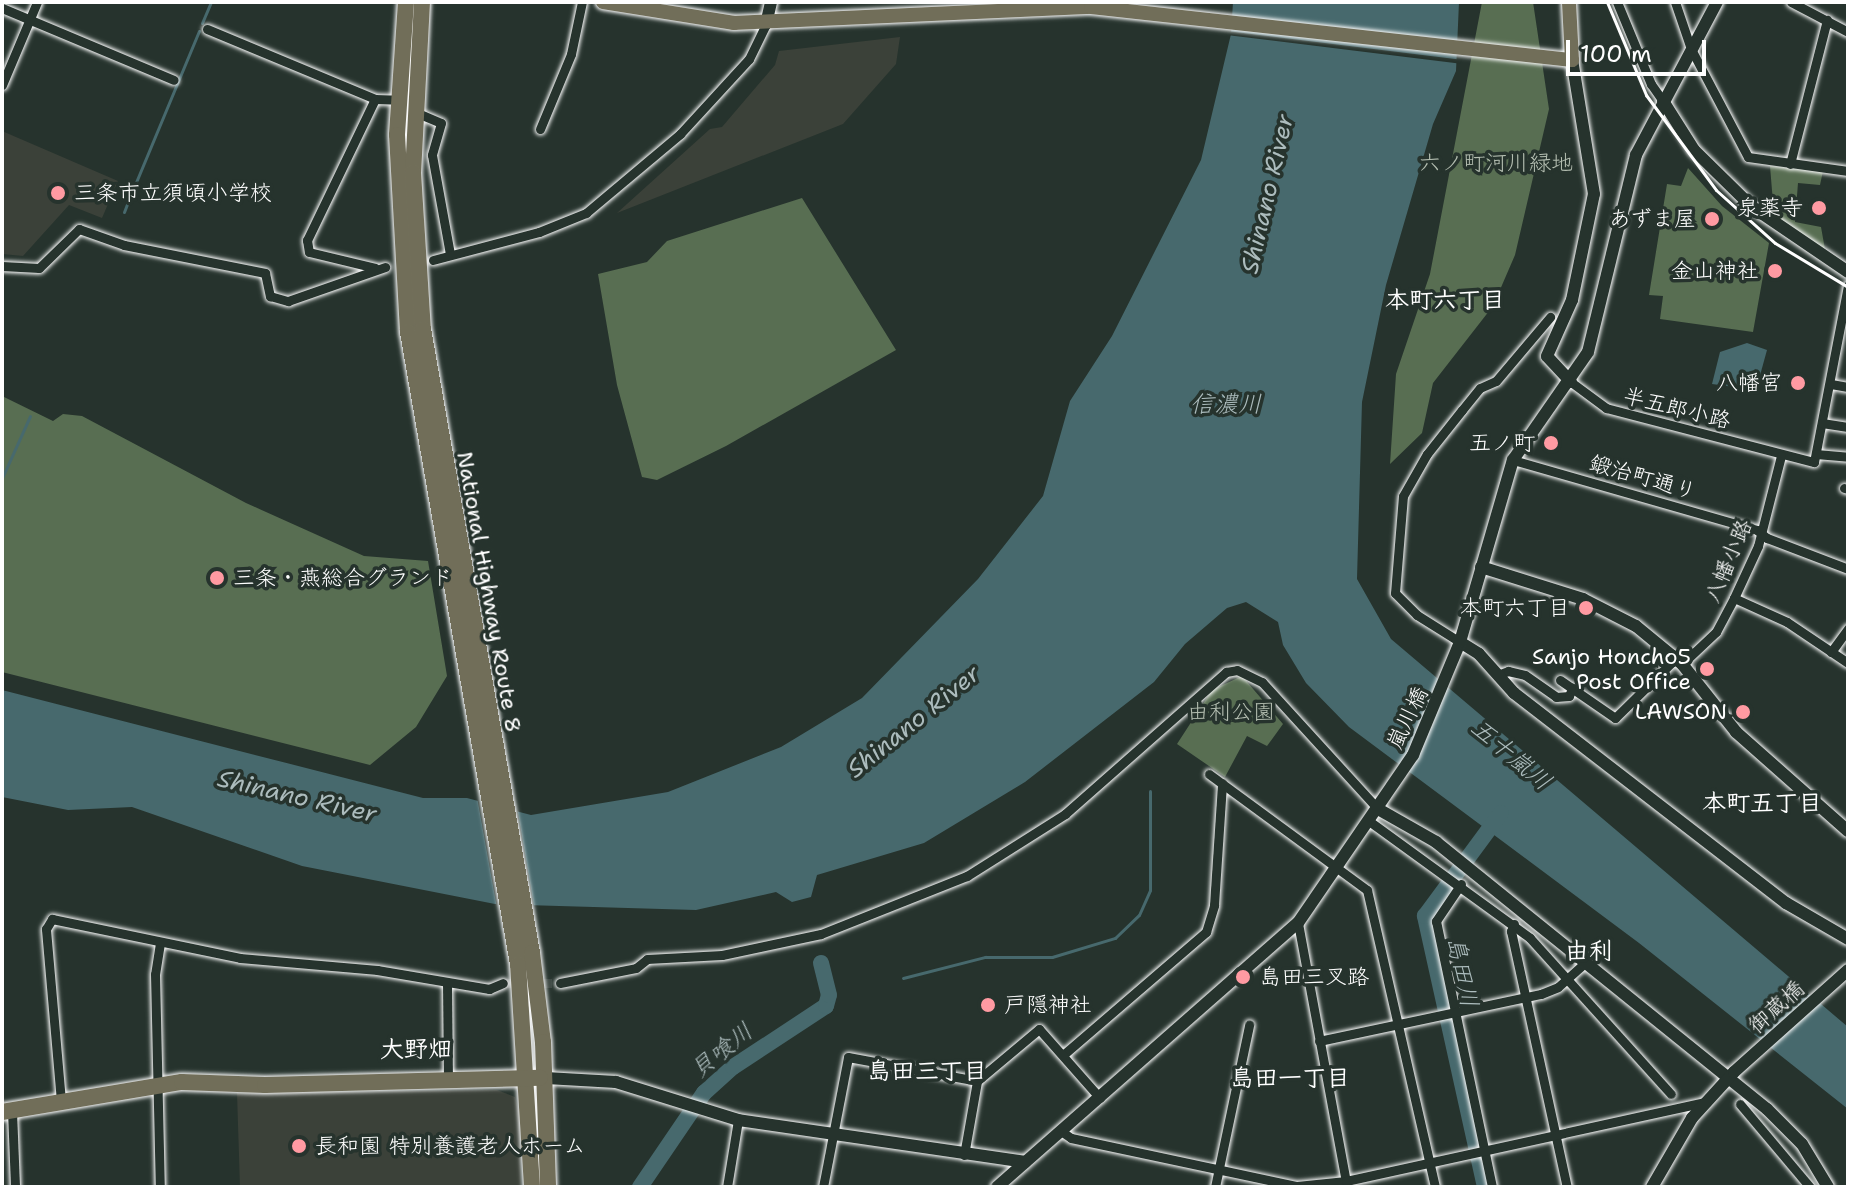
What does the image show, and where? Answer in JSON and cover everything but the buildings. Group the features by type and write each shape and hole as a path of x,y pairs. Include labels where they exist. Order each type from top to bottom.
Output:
{"highway":[{"path":"398,2 397,24 403,35"},
{"name":"National Highway Route 8","path":"406,2 398,100 413,309 524,952 548,1187"},
{"name":"National Highway Route 8","path":"413,309 415,112 422,2"},
{"path":"418,58 426,45 428,2"},
{"path":"7,1112 159,1084 538,1078"},
{"name":"National Highway Route 8","path":"532,1187 538,1078"}],"main road":[{"path":"603,2 698,20 766,24 1022,7 1156,13 1567,60 1569,2"}],"street":[{"path":"2,85 5,69 37,2"},
{"path":"540,129 571,54 582,2"},
{"path":"696,2 698,20"},
{"path":"433,260 539,232 586,213 680,134 749,59 766,24 771,2"},
{"path":"1617,2 1651,84 1694,150 1751,206 1848,272"},
{"path":"1675,2 1691,49 1748,157 1848,171"},
{"name":"嵐川橋","path":"997,1187 1298,923 1388,795 1428,727 1458,649 1513,460 1571,382 1593,338 1631,169 1663,101 1717,2"},
{"path":"1791,2 1848,32"},
{"path":"2,8 174,80"},
{"path":"1790,164 1827,20"},
{"path":"207,29 375,99 398,100"},
{"path":"1567,60 1594,194 1572,300 1547,356 1571,382"},
{"path":"2,266 39,268 79,229 137,248 265,273 270,296 288,301 380,268 309,252 307,240 375,99"},
{"path":"415,112 441,123 432,155 450,254"},
{"path":"1848,285 1844,334 1816,454 1848,457"},
{"path":"1550,317 1496,381 1480,388 1427,454 1403,496 1395,593 1458,649 1498,675 1514,693 1786,903 1848,939"},
{"name":"半五郎小路","path":"1571,382 1606,408 1781,456 1814,462 1816,454"},
{"path":"1831,384 1848,387"},
{"path":"1822,423 1848,427"},
{"name":"八幡小路","path":"1572,688 1615,718 1716,632 1761,534 1781,456"},
{"name":"鍛治町通り","path":"1513,460 1618,487 1761,534 1848,569"},
{"path":"1481,567 1609,610 1679,661 1736,732 1848,831"},
{"path":"1734,598 1787,622 1848,663"},
{"path":"1831,652 1848,629"},
{"path":"560,983 636,968 647,959 722,955 821,934 967,876 1065,814 1226,672 1237,670 1262,682 1378,809 1436,842 1731,1075 1794,1135 1828,1187"},
{"path":"1498,675 1508,671 1525,675 1556,697 1569,696 1572,688 1560,680"},
{"path":"1209,774 1367,890 1435,1187"},
{"path":"1063,1055 1206,932 1214,905 1222,783"},
{"path":"1369,821 1514,924 1671,1094"},
{"path":"1461,884 1436,921 1492,1187"},
{"path":"61,1101 47,922 240,958 377,970 489,989 503,983"},
{"path":"1298,923 1346,1184"},
{"path":"1514,924 1526,998 1567,1187"},
{"path":"160,943 155,974 160,1187"},
{"path":"1319,1041 1526,998 1568,980 1586,962"},
{"name":"御蔵橋","path":"1652,1187 1706,1102 1731,1075 1846,971"},
{"path":"447,984 448,1080"},
{"path":"1215,1187 1249,1025"},
{"path":"964,1155 977,1081 1039,1029 1100,1098"},
{"path":"823,1187 848,1057 977,1081"},
{"path":"538,1078 607,1080 738,1120 1025,1162"},
{"path":"1061,1131 1071,1138 1218,1172 1297,1186 1346,1184 1706,1102"},
{"path":"1740,1104 1810,1187"},
{"path":"7,1112 15,1187"},
{"path":"727,1187 738,1120"}],"shaded area":[{"path":"900,37 896,64 843,124 617,213 710,129 722,127 775,65 779,51"},
{"name":"三条市立須頃小学校","path":"2,131 118,181 102,218 69,205 23,256 2,254"},
{"path":"497,1090 515,1097 520,1115 521,1187 240,1187 237,1093"}],"green space":[{"name":"六ノ町河川緑地","path":"1482,2 1533,2 1549,109 1515,255 1493,306 1433,383 1422,433 1390,464 1396,374 1430,274"},
{"path":"1770,166 1823,171 1820,185 1798,183 1795,222 1821,227 1826,255 1774,215"},
{"path":"1688,168 1722,206 1769,243 1753,332 1660,319 1663,296 1649,295 1667,184 1681,186"},
{"path":"802,198 896,350 726,446 657,480 642,477 617,385 598,274 647,262 667,241"},
{"name":"三条・燕総合グランド","path":"2,396 53,421 63,414 82,416 246,503 364,556 428,561 447,676 416,727 370,765 2,672"},
{"name":"由利公園","path":"1242,676 1283,724 1267,746 1247,736 1225,777 1177,744 1212,690"}],"water":[{"name":"信濃川","path":"1233,2 1459,2 1456,71 1433,124 1386,285 1362,402 1357,579 1391,639 1848,1027 1848,1109 1639,943 1349,727 1306,683 1283,645 1278,622 1246,602 1227,608 1185,644 1154,682 1025,782 924,843 817,875 811,897 792,902 776,892 696,910 495,904 302,866 132,807 68,810 2,797 2,690 423,798 467,798 531,815 668,792 781,747 862,698 978,579 1043,496 1070,401 1112,336 1201,160 1231,34"},
{"path":"1747,343 1767,350 1756,390 1712,384 1720,352"}],"pier":[{"path":"1227,31 1461,60 1461,64 1227,35"},
{"path":"477,797 517,807 535,912 497,908"}],"waterway":[{"path":"202,23 211,2"},
{"path":"134,187 199,31"},
{"path":"124,212 129,199"},
{"path":"2,478 30,416"},
{"path":"903,978 985,957 1052,957 1115,938 1139,915 1150,890 1150,791"},
{"name":"島田川","path":"1485,1187 1425,916 1501,813"},
{"name":"貝喰川","path":"640,1187 704,1093 733,1067 826,1006 829,995 821,963"}],"tunnel":[{"path":"503,983 560,983"}],"railway":[{"path":"1607,2 1646,95 1716,190 1775,243 1848,287"}],"place":[{"name":"三条市立須頃小学校","path":"58,193"},
{"name":"泉薬寺","path":"1819,208"},
{"name":"あずま屋","path":"1712,219"},
{"name":"金山神社","path":"1775,271"},
{"name":"八幡宮","path":"1798,383"},
{"name":"五ノ町","path":"1551,443"},
{"name":"三条・燕総合グランド","path":"217,578"},
{"name":"本町六丁目","path":"1586,608"},
{"name":"Sanjo Honcho5 Post Office","path":"1707,669"},
{"name":"LAWSON","path":"1743,712"},
{"name":"島田三叉路","path":"1243,977"},
{"name":"戸隠神社","path":"988,1005"},
{"name":"長和園 特別養護老人ホーム","path":"299,1146"}],"district":[{"name":"本町六丁目","path":"1445,301"},
{"name":"本町五丁目","path":"1762,804"},
{"name":"由利","path":"1589,952"},
{"name":"大野畑","path":"416,1050"},
{"name":"島田三丁目","path":"927,1072"},
{"name":"島田一丁目","path":"1290,1079"}],"water label":[{"name":"Shinano River","path":"1268,194"},
{"name":"Shinano River","path":"914,722"},
{"name":"五十嵐川","path":"1511,755"},
{"name":"Shinano River","path":"297,797"}]}
